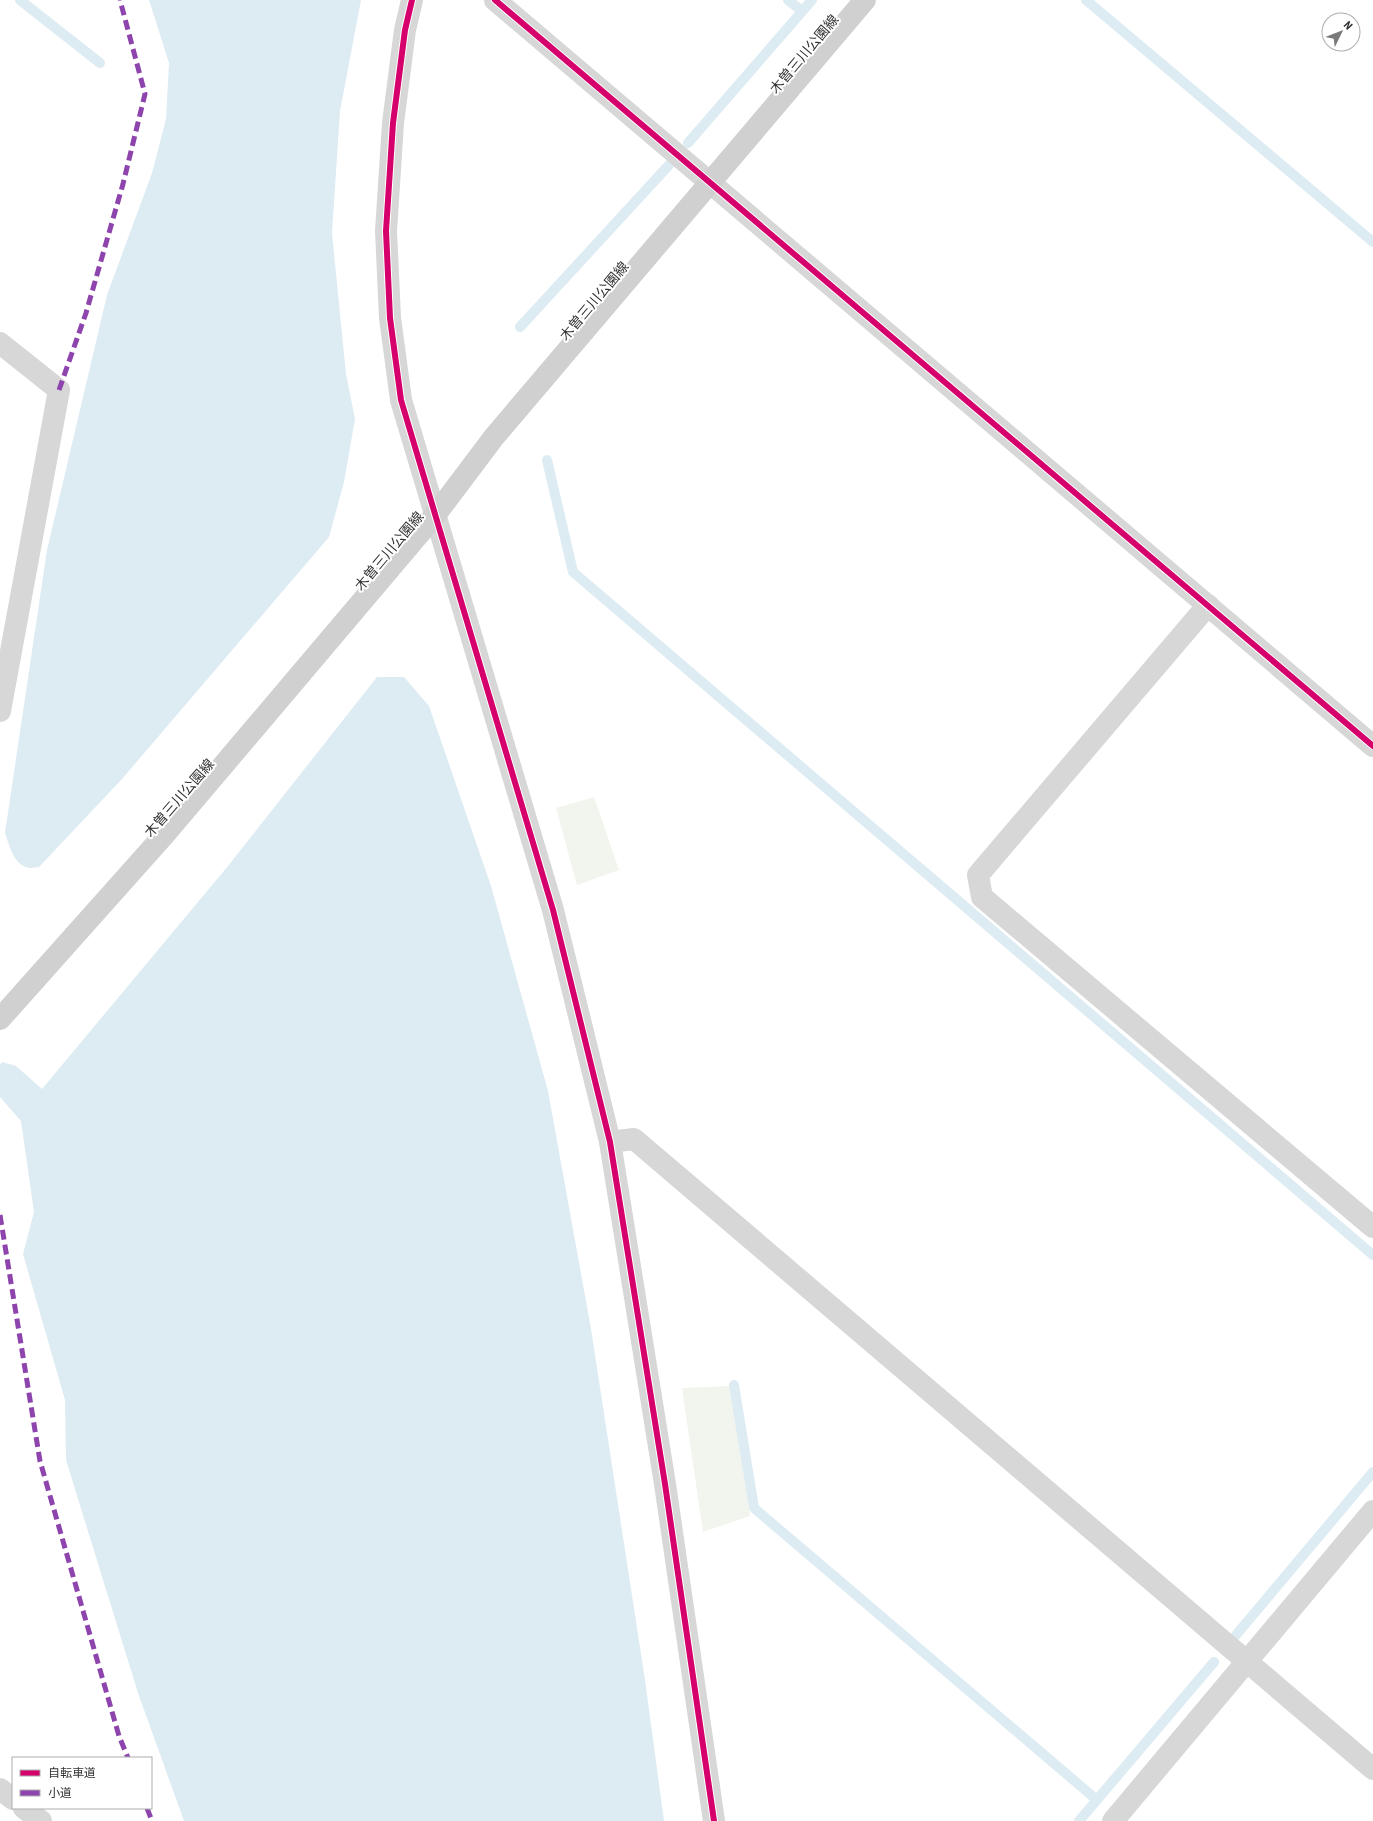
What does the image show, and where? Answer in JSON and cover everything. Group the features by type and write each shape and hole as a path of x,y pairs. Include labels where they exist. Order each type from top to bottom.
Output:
{"main road":[{"name":"木曽三川公園線","path":"0,1019 165,834 436,514 494,437 865,0"}],"street":[{"path":"412,0 405,30 393,123 386,231 390,318 401,400 436,514 461,607 552,910 610,1142 665,1484 714,1821"},
{"path":"495,0 1373,746"},
{"path":"0,343 59,390 0,710"},
{"path":"1208,605 978,875 982,897 1373,1227"},
{"path":"610,1142 634,1139 1373,1769"},
{"path":"1113,1821 1373,1512"},
{"path":"0,1789 12,1798"},
{"path":"25,1809 41,1821"}],"shaded area":[{"path":"149,0 361,0 340,111 332,233 346,374 355,419 344,482 329,537 122,779 39,867 29,868 18,862 10,848 5,833 47,550 107,295 152,173 166,119 169,63"},
{"path":"377,677 404,677 429,706 491,886 548,1091 591,1329 645,1680 664,1821 184,1821 138,1693 66,1460 65,1400 23,1254 34,1212 21,1121 0,1097 0,1065 2,1062 16,1066 42,1089 228,866"},
{"path":"594,797 619,870 577,885 556,808"},
{"path":"730,1386 750,1516 703,1532 682,1388"}],"waterway":[{"path":"20,0 100,63"},
{"path":"788,0 802,11"},
{"path":"688,143 812,0"},
{"path":"1086,0 1373,242"},
{"path":"520,327 669,165"},
{"path":"547,460 573,572 1373,1255"},
{"path":"734,1385 754,1508 1097,1800"},
{"path":"1236,1635 1373,1472"},
{"path":"1079,1821 1214,1662"}],"marked path":[{"path":"59,390 86,313 123,184 145,94 120,0"},
{"path":"0,1215 40,1461 119,1736 128,1757"},
{"path":"147,1809 152,1821"}],"cycle path":[{"path":"412,0 405,30 393,123 386,231 390,318 401,400 553,910 610,1142 665,1484 714,1821"},
{"path":"495,0 1373,746"}]}
